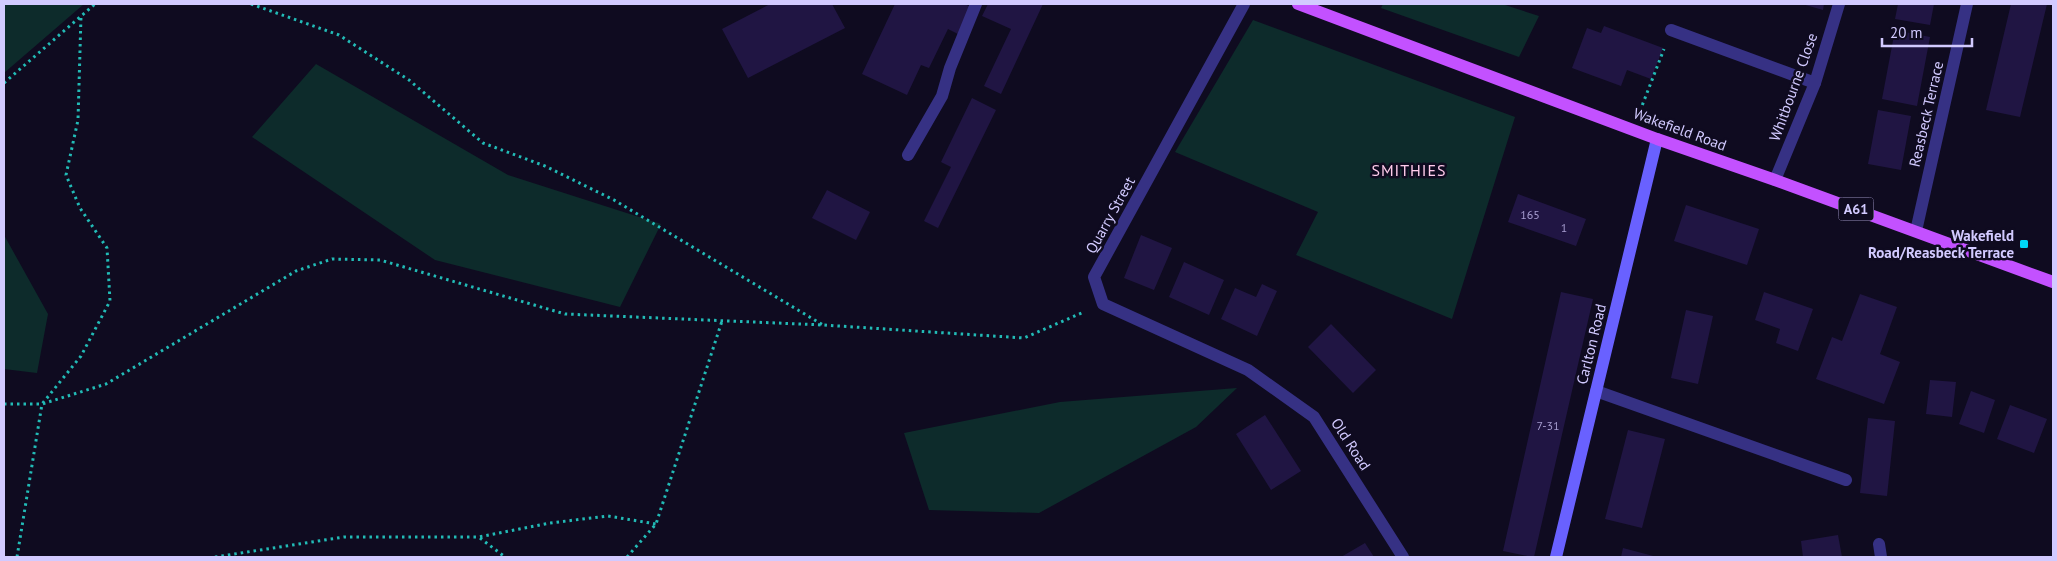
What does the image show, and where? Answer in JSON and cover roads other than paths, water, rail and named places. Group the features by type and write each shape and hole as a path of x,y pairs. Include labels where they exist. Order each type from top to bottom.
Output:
{"main road":[{"name":"Wakefield Road","path":"1298,4 1632,130 1776,180 2053,282"},
{"name":"Carlton Road","path":"1556,557 1657,139"}],"street":[{"path":"908,155 942,96 950,68 976,4"},
{"name":"Quarry Street","path":"1244,4 1094,277 1103,304 1248,370"},
{"name":"Whitbourne Close","path":"1776,180 1815,84 1839,4"},
{"name":"Reasbeck Terrace","path":"1916,232 1967,4"},
{"path":"1671,30 1815,84"},
{"name":"Old Road","path":"1248,370 1314,418 1403,557"},
{"path":"1596,391 1846,480"},
{"path":"1879,544 1881,557"}],"place":[{"name":"Wakefield Road/Reasbeck Terrace","path":"2024,244"}],"district":[{"name":"SMITHIES","path":"1409,170"}]}
